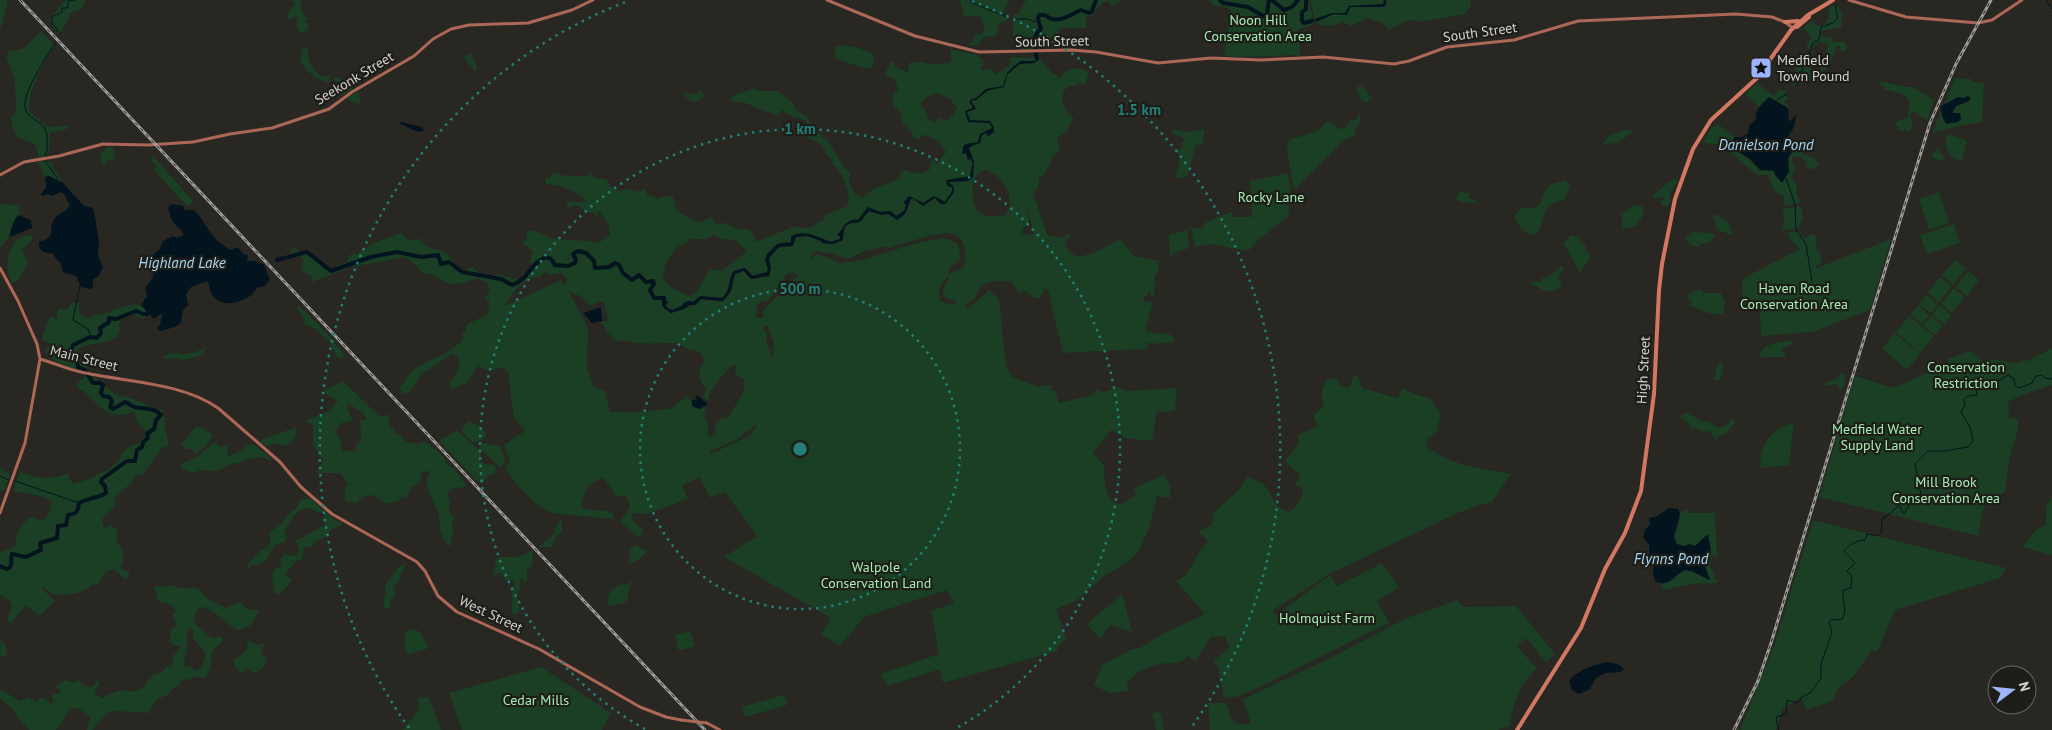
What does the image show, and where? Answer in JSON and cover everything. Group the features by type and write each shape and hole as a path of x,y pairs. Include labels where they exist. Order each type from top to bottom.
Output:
{"main road":[{"name":"Seekonk Street","path":"0,174 24,162 59,156 95,146 193,142 272,128 329,109 352,92 414,56 433,39 451,29 469,25 528,23 572,10 593,0"},
{"name":"South Street","path":"827,0 915,36 979,52 1082,50 1158,64 1211,58 1260,60 1324,57 1394,64 1410,61 1447,47 1514,40 1578,20 1736,14 1772,17 1786,22 1793,28"},
{"path":"1786,22 1802,19 1833,0"},
{"path":"1849,0 1906,17 1978,23 1992,20 2022,0"},
{"path":"1793,28 1825,5"},
{"path":"1793,28 1802,19"},
{"name":"High Street","path":"1517,730 1581,628 1605,569 1625,533 1640,490 1654,394 1662,264 1675,199 1694,149 1711,120 1757,78 1793,28"},
{"name":"Main Street","path":"0,268 18,301 36,344 40,359 84,372 191,394 208,401 218,408"},
{"path":"0,513 25,443 40,359"},
{"name":"West Street","path":"218,408 280,462 301,487 332,514 417,562 426,571 438,596 457,612 524,642 640,707 666,718 707,723 720,730"}],"green space":[{"path":"0,0 8,2 0,30"},
{"path":"65,0 85,0 82,8 71,13 60,35 50,19"},
{"path":"292,0 301,0 302,12 307,19 304,22 308,23 308,29 304,32 299,32 296,25 298,21 296,17 293,16 291,20 288,19 288,13 295,4"},
{"path":"960,0 1009,0 1002,14 1009,16 1008,20 999,24 996,36 984,37 977,45 969,45 978,33 981,35 985,29 981,17 964,16"},
{"path":"1026,0 1124,0 1111,6 1109,1 1103,2 1091,16 1086,17 1086,28 1060,28 1058,34 1043,41 1037,50 1017,51 1013,37 1014,18"},
{"name":"Noon Hill Conservation Area","path":"1208,0 1308,0 1314,22 1312,25 1298,29 1300,55 1234,57 1224,55 1231,10 1215,6"},
{"path":"1310,0 1384,0 1384,4 1376,8 1386,5 1386,0 1470,0 1471,6 1465,14 1420,22 1408,20 1388,30 1383,23 1367,18 1351,26 1343,22 1330,26 1320,25 1316,23"},
{"path":"1836,4 1843,15 1842,27 1822,31 1820,34 1823,37 1831,37 1833,42 1844,42 1847,47 1845,51 1842,52 1839,46 1836,46 1829,65 1816,81 1810,80 1804,84 1798,83 1792,87 1794,82 1792,76 1796,68 1809,61 1811,70 1818,71 1821,67 1822,58 1828,48 1827,43 1818,41 1810,51 1806,45 1811,38 1804,27 1812,20 1815,25 1823,26 1829,18 1828,12 1830,7"},
{"path":"41,31 55,46 41,68 33,88 29,105 30,112 48,127 68,126 67,129 50,133 49,152 45,157 39,158 35,144 18,138 12,126 11,118 16,112 15,80 6,56 10,50 20,50 25,47"},
{"path":"839,45 856,47 872,53 873,66 867,69 836,59 834,57 835,47"},
{"path":"302,48 308,49 309,61 316,72 323,77 329,75 329,83 316,77 303,65 301,61"},
{"name":"Walpole Conservation Land","path":"951,50 975,54 984,61 981,70 990,69 996,74 1009,66 1011,57 1030,58 1037,54 1038,59 1038,57 1052,73 1057,75 1057,80 1074,68 1089,72 1085,85 1080,83 1068,86 1063,95 1064,108 1074,118 1069,125 1068,131 1058,137 1057,141 1060,149 1052,158 1046,172 1039,178 1038,188 1033,193 1047,235 1062,238 1070,233 1065,245 1077,257 1094,253 1120,239 1134,256 1159,261 1158,274 1155,274 1154,296 1152,297 1149,290 1147,296 1143,296 1144,301 1153,303 1145,329 1148,332 1168,333 1174,340 1171,343 1164,342 1158,345 1147,343 1148,349 1063,353 1048,290 1045,289 1040,298 1035,298 1025,291 1019,293 1012,282 995,281 985,284 981,287 976,298 967,303 965,307 969,308 989,290 999,299 1006,366 1013,378 1039,387 1051,386 1051,390 1055,391 1059,403 1093,395 1096,390 1103,392 1120,387 1125,391 1177,388 1175,411 1157,412 1152,441 1125,438 1111,430 1093,453 1104,466 1105,486 1110,500 1120,505 1136,495 1134,488 1165,475 1170,487 1171,498 1157,496 1149,528 1140,549 1129,561 1104,576 1076,601 1056,609 1066,639 1059,645 1057,651 943,683 940,669 888,686 880,674 939,654 931,611 954,603 946,590 864,617 840,646 821,634 831,618 724,557 757,536 725,492 710,498 700,477 682,485 688,499 647,514 633,513 632,520 643,530 639,538 620,522 630,507 626,496 616,496 604,478 590,485 581,507 588,510 612,513 614,519 550,513 534,502 505,469 510,461 504,445 525,431 514,418 508,372 503,367 490,370 478,366 467,383 451,389 449,384 459,364 458,356 452,354 421,375 410,392 404,394 398,388 413,370 458,345 463,340 462,334 466,331 466,325 488,314 489,301 485,298 490,291 487,283 478,278 459,284 446,282 432,274 422,273 417,266 405,257 351,267 312,282 311,276 301,270 304,261 300,256 289,258 291,249 294,247 300,255 307,254 330,271 347,263 349,255 356,254 371,244 401,233 408,240 421,239 430,248 444,252 459,269 464,270 473,267 482,276 499,275 521,280 523,274 528,272 532,265 530,261 533,252 523,243 523,241 527,240 528,231 538,232 555,239 599,243 610,234 609,226 600,211 598,212 599,218 594,213 587,212 577,205 567,207 567,203 571,201 585,203 585,199 566,188 545,184 545,179 554,172 566,176 587,177 591,173 596,179 606,179 611,187 619,191 627,188 636,192 645,189 648,196 653,196 656,199 664,196 673,197 676,209 683,215 701,223 711,216 716,224 726,223 736,229 747,229 752,232 756,242 792,227 809,228 824,219 827,214 846,207 849,202 844,181 839,170 832,164 833,160 825,153 822,145 808,139 806,132 808,125 805,120 792,117 782,110 778,115 746,103 731,101 730,99 752,88 760,91 777,91 791,101 797,111 806,116 814,129 827,140 850,173 849,183 854,193 863,198 875,189 899,178 900,173 906,170 918,173 927,171 930,169 931,159 937,164 946,152 932,138 922,135 920,139 913,137 912,132 903,124 901,113 893,105 893,94 898,89 894,78 887,77 886,72 890,62 907,72 908,65 911,62 924,62 930,65 951,61","holes":["1003,86 987,91 976,100 971,101 976,109 967,112 970,120 989,123 968,121 965,111 973,108 970,104 970,99 976,98 986,89","939,93 951,100 957,108 947,121 939,118 934,123 928,119 926,111 921,107 921,102 931,95","990,124 994,127 986,137 987,133 982,135 978,144 966,147 974,163 974,171 968,181 949,182 954,188 947,203 941,204 935,198 926,202 936,197 945,202 952,191 952,187 947,185 945,181 970,176 973,162 963,148 964,145 978,142 980,134 992,128","984,170 991,172 1007,188 1010,203 1004,216 986,216 977,210 972,195 973,183 977,175","912,197 923,203 920,204 911,199 905,214 897,220 888,214 882,215 869,211 857,223 852,221 849,223 845,229 843,240 835,243 822,243 807,236 795,237 794,243 787,247 779,247 769,258 769,276 751,279 744,271 735,274 727,298 719,302 701,299 691,306 671,313 666,307 672,310 696,299 722,298 727,292 735,270 746,269 753,276 767,272 767,254 780,243 791,242 791,237 809,234 829,242 839,240 840,236 837,235 843,226 853,219 858,220 868,207 880,212 891,211 896,216 905,210 906,203","1027,206 1034,234 1022,234 1029,221","949,233 955,235 962,242 965,252 965,263 963,268 948,273 951,267 961,258 958,244 944,238 921,242 862,260 840,263 818,254 811,259 811,255 816,251 848,259 865,251 881,247 889,248 931,235","714,235 722,239 735,240 747,251 722,271 710,269 696,293 689,296 672,288 663,280 665,265 676,248 691,239 707,239","545,271 550,275 562,273 567,279 565,286 561,280 505,306 515,291 530,279 541,277","787,273 798,275 762,312 764,318 758,318 755,315 758,304 768,301","947,277 949,279 942,291 946,298 957,301 955,305 940,302 939,288","569,292 581,296 591,306 599,301 604,303 608,318 607,321 600,322 616,341 678,343 700,352 705,361 700,368 700,375 706,389 704,396 706,400 708,400 714,386 731,366 736,365 735,374 744,379 744,391 729,416 722,417 714,425 716,433 709,437 707,432 709,425 704,417 706,406 691,402 688,395 672,408 641,412 610,412 605,391 593,386 587,368 588,328","767,325 774,343 773,360 766,340 767,334 763,328","754,425 757,426 749,436 711,454 710,451 740,438 745,432 750,431"]},
{"path":"469,53 472,55 477,68 475,71 464,58"},
{"path":"335,77 344,81 346,86 352,85 353,89 341,96 338,83 333,79"},
{"path":"1955,78 1972,79 1972,82 1984,83 1982,122 1932,133"},
{"path":"1880,81 1913,87 1934,100 1927,121 1912,111 1910,116 1913,125 1909,132 1905,130 1901,132 1894,123 1907,117 1909,100 1902,94 1884,89 1879,84"},
{"name":"Danielson Pond","path":"1757,83 1774,96 1778,90 1784,90 1788,100 1783,101 1788,105 1788,108 1769,97 1759,107 1745,94"},
{"path":"1361,85 1373,99 1369,99 1368,103 1361,100 1356,88"},
{"path":"701,90 704,96 696,102 690,101 684,95 686,92 694,95"},
{"path":"359,91 360,104 348,100 348,97"},
{"path":"1360,114 1361,121 1355,128 1356,134 1343,141 1294,190 1287,150 1289,140 1317,131 1328,121 1340,129 1345,128 1350,120 1354,121"},
{"path":"1718,124 1734,137 1737,151 1759,167 1771,169 1789,168 1792,146 1796,146 1803,154 1815,158 1819,164 1811,170 1806,167 1806,162 1801,157 1794,156 1792,159 1795,169 1791,177 1797,185 1796,194 1800,201 1799,203 1783,206 1784,197 1774,190 1768,175 1756,173 1741,162 1724,145 1704,143 1708,132"},
{"path":"1172,129 1185,132 1204,130 1203,144 1196,145 1187,177 1175,178 1181,155 1177,154 1177,150 1181,150 1184,138 1173,134"},
{"path":"1625,130 1634,131 1618,143 1602,144 1610,135"},
{"path":"1947,134 1966,140 1962,161 1953,157 1948,151 1946,147"},
{"path":"107,147 113,147 115,159 106,161 103,166 100,156"},
{"path":"1937,148 1945,158 1939,161 1931,156"},
{"path":"153,156 194,202 187,206 153,169 157,167 150,160"},
{"path":"44,160 51,163 62,182 49,176 45,177 38,162"},
{"name":"Rocky Lane","path":"1288,173 1291,194 1288,217 1259,239 1248,251 1210,244 1195,247 1191,227 1202,229 1205,223 1231,212 1233,212 1231,217 1252,217 1250,181"},
{"path":"1679,178 1670,194 1670,203 1667,206 1662,205 1660,201 1665,200 1664,197 1654,198 1652,196 1672,180"},
{"path":"1564,180 1570,185 1564,200 1556,202 1547,208 1536,235 1522,229 1517,223 1515,215 1522,208 1534,208 1537,206 1549,186"},
{"path":"1462,190 1465,193 1469,192 1469,199 1475,199 1478,203 1457,200 1457,195"},
{"path":"1939,192 1949,223 1929,230 1919,199"},
{"path":"0,204 19,205 20,224 0,248"},
{"path":"1635,205 1642,206 1644,211 1637,226 1623,229 1621,215"},
{"path":"1801,206 1803,218 1799,228 1782,229 1784,223 1783,209"},
{"path":"1713,215 1717,215 1729,223 1732,235 1720,231 1715,226"},
{"path":"1954,224 1960,243 1927,254 1920,235"},
{"path":"1187,230 1190,248 1176,252 1170,257 1169,235"},
{"path":"1692,232 1711,233 1715,236 1709,243 1701,244 1698,247 1691,245 1686,240 1687,235"},
{"name":"Haven Road Conservation Area","path":"1800,232 1802,237 1805,238 1813,234 1817,237 1816,249 1820,253 1822,263 1816,266 1817,268 1891,239 1870,310 1812,332 1761,336 1760,309 1743,308 1742,279 1800,249 1791,240 1788,233"},
{"path":"28,235 32,237 32,240 22,249 28,263 17,282 12,283 8,269 11,247 21,237"},
{"path":"1571,235 1580,237 1580,242 1586,246 1586,252 1590,253 1590,258 1580,273 1563,243"},
{"path":"1955,260 1966,269 1953,285 1942,275"},
{"path":"1560,267 1564,267 1558,279 1562,286 1557,289 1549,292 1531,284 1533,281 1541,282 1542,278 1547,278"},
{"path":"1968,271 1979,280 1967,296 1956,287"},
{"path":"1940,277 1952,286 1939,302 1928,293"},
{"path":"1954,288 1965,297 1952,313 1941,304"},
{"path":"1699,289 1705,293 1721,293 1725,303 1723,314 1710,313 1690,306 1692,302 1688,299 1688,295"},
{"path":"1926,295 1938,304 1931,313 1919,304"},
{"path":"72,302 79,303 79,312 83,317 90,318 130,305 140,306 149,314 143,319 136,315 130,315 119,320 119,331 116,337 79,349 76,353 87,367 86,372 57,362 45,349 51,344 41,339 50,317 57,319 58,309 67,310"},
{"path":"298,305 338,346 344,357 342,359 336,356 330,343 322,335 314,328 305,325 304,319 297,308"},
{"path":"1918,305 1929,315 1922,324 1910,315"},
{"path":"1939,305 1951,315 1944,324 1932,315"},
{"path":"1909,316 1934,336 1920,353 1896,332"},
{"path":"1931,316 1943,326 1935,335 1923,325"},
{"path":"1895,333 1920,354 1907,370 1882,349"},
{"path":"1790,340 1793,343 1781,350 1785,353 1785,357 1759,357 1767,346"},
{"path":"207,348 202,355 184,360 163,358 170,353 185,354"},
{"path":"2052,348 2052,385 2008,402 2009,418 2018,419 2018,429 2009,461 2005,492 1984,505 1978,536 1819,497 1855,376 1894,388 1949,363 1948,359 1971,351 1983,362 1995,359 2017,364 2022,360 2028,361"},
{"path":"1721,362 1724,365 1720,380 1715,381 1717,367"},
{"path":"1840,374 1845,375 1846,378 1842,390 1836,384 1825,386 1822,384 1836,379"},
{"path":"89,375 118,395 162,410 164,419 169,446 162,448 145,472 142,475 137,475 114,499 115,506 102,519 104,528 111,525 117,530 117,541 123,553 123,561 120,568 129,572 129,576 125,579 114,569 106,571 98,584 91,585 88,589 77,593 63,595 52,594 43,587 41,588 55,601 39,616 26,605 9,625 8,617 12,606 9,600 0,595 0,553 15,547 16,538 25,521 33,517 39,520 45,519 52,502 44,497 14,491 15,482 21,472 44,478 63,476 68,473 73,484 92,478 109,470 120,460 121,453 134,444 138,444 147,432 139,425 134,412 122,415 109,413 78,388 77,384 85,376"},
{"name":"Holmquist Farm","path":"1354,376 1358,377 1362,388 1396,398 1400,395 1403,388 1414,394 1431,399 1441,414 1437,431 1426,440 1427,447 1457,462 1511,474 1491,503 1481,504 1460,512 1329,574 1272,611 1276,615 1330,575 1337,586 1382,563 1399,587 1377,601 1389,623 1258,688 1236,697 1224,698 1218,666 1213,661 1230,648 1225,636 1211,637 1195,661 1188,656 1177,663 1164,663 1141,671 1133,676 1127,684 1128,691 1109,693 1094,685 1102,665 1132,649 1138,649 1164,633 1205,614 1176,581 1186,575 1208,541 1198,532 1212,525 1214,512 1239,490 1247,477 1257,480 1265,486 1276,504 1283,510 1288,512 1297,505 1303,488 1295,485 1300,475 1285,461 1299,444 1298,435 1318,426 1313,416 1324,406 1322,392 1327,379 1336,378 1341,386 1349,387"},
{"path":"343,381 380,417 388,414 389,426 393,428 396,434 401,435 406,442 419,444 424,441 438,451 447,465 454,469 466,486 454,487 447,492 450,503 449,512 454,517 451,547 444,540 441,532 439,513 427,483 429,471 422,472 420,482 412,487 406,498 403,496 398,501 387,504 372,495 362,497 357,503 347,502 345,500 345,488 348,484 340,473 319,473 317,471 323,459 313,445 313,425 305,422 327,412 338,401 322,392","holes":["347,403 363,413 367,420 360,420 361,443 357,442 354,452 350,450 345,452 341,448 341,441 335,432 341,423 353,421"]},
{"path":"1687,413 1704,422 1708,421 1718,428 1727,425 1732,418 1736,422 1724,435 1720,435 1715,440 1710,431 1702,432 1697,428 1693,429 1685,420 1677,417"},
{"path":"468,421 480,426 486,433 484,439 474,443 464,435 462,429"},
{"name":"Medfield Water Supply Land","path":"1794,423 1789,465 1761,468 1760,460 1764,445 1768,439 1779,429"},
{"path":"195,427 204,428 212,434 212,437 195,454 192,449 187,449 181,445"},
{"path":"297,427 295,438 286,446 278,443 266,446 260,442 263,439"},
{"path":"457,431 480,451 480,461 485,464 494,465 496,469 495,473 490,474 482,484 440,442 441,439"},
{"path":"215,442 220,447 228,445 227,453 229,456 242,450 247,445 254,444 275,462 261,457 231,464 218,471 200,470 194,473 180,468 183,463 195,458"},
{"path":"486,442 491,445 500,445 505,459 503,466 499,466 479,448 480,445"},
{"path":"0,467 10,475 4,491 0,490"},
{"path":"2052,496 2052,555 2022,547 2036,530 2046,525 2046,507"},
{"path":"310,498 330,516 343,524 330,531 324,538 317,540 311,547 304,547 302,559 295,562 286,573 287,577 291,579 289,585 279,594 275,593 272,578 274,569 282,566 281,559 284,554 296,556 299,550 296,541 326,524 325,521 322,522 325,516 322,512 306,508 301,510 293,517 284,533 287,536 285,542 276,544 266,560 260,564 251,565 249,569 247,567 260,551 268,546 270,542 269,532 275,529 277,525 281,525 289,513 296,509 300,500"},
{"path":"1687,509 1688,513 1715,513 1717,558 1712,555 1710,566 1718,583 1692,584 1663,590 1661,583 1666,583 1684,570 1691,571 1710,580 1702,558 1702,556 1711,552 1708,535 1695,546 1677,544 1674,537 1680,519 1679,513"},
{"path":"560,520 562,522 562,531 554,540 552,547 540,547 552,536"},
{"path":"1813,520 2006,568 2000,578 1895,610 1877,652 1872,650 1853,677 1839,687 1832,701 1806,710 1801,697 1782,710 1776,730 1740,730 1774,646"},
{"path":"637,545 647,552 631,563 629,561 630,551 628,549"},
{"path":"533,550 532,565 527,570 527,581 525,582 520,579 520,590 517,596 520,611 517,614 512,614 511,605 513,600 511,592 515,583 512,580 505,581 501,572 493,577 496,560 499,557 518,557"},
{"path":"405,563 404,571 401,573 399,581 393,586 396,592 390,600 391,606 389,609 385,608 383,603 386,593 385,585 398,568"},
{"path":"632,582 628,592 628,600 624,603 609,606 607,598 611,590 620,584 626,585"},
{"path":"173,585 179,588 197,588 207,598 226,608 240,602 247,609 259,610 251,625 238,630 207,608 202,607 198,609 194,616 195,624 209,636 214,638 221,636 223,639 213,650 208,674 205,678 196,676 188,680 182,679 180,684 167,695 156,700 149,713 116,711 108,713 93,730 87,730 90,717 76,708 72,708 56,730 29,730 14,711 0,698 0,689 20,701 28,697 36,702 40,698 44,698 51,704 53,702 52,695 61,693 56,686 66,680 73,683 78,680 85,686 92,687 98,680 99,685 94,694 103,698 118,691 134,692 143,687 154,674 161,673 172,664 173,656 180,648 180,646 173,645 169,641 171,630 177,626 172,613 176,611 170,604 158,601 157,593 153,588 155,586","holes":["191,628 193,630 193,639 206,653 202,667 196,671 188,666 184,667 187,643 186,634"]},
{"path":"1122,594 1132,632 1110,625 1100,639 1087,624"},
{"path":"1457,600 1464,607 1516,606 1555,654 1546,662 1526,638 1517,646 1537,669 1521,688 1513,710 1510,726 1498,730 1210,730 1208,703 1226,703 1231,718 1238,724 1251,724 1243,699 1324,661 1407,618"},
{"path":"413,629 421,634 429,648 408,655 404,644 406,632"},
{"path":"690,631 695,646 679,651 675,635"},
{"path":"1,635 1,641 5,643 7,652 6,655 0,658"},
{"path":"247,640 258,645 265,643 261,652 267,660 258,671 254,673 247,669 242,674 235,666 234,660 248,649"},
{"name":"Cedar Mills","path":"541,667 611,713 602,730 462,730 449,693"},
{"path":"784,695 787,705 745,717 742,707"},
{"path":"429,697 441,730 403,730 419,709 418,698"},
{"path":"1160,712 1164,730 1156,730 1152,713"}],"water":[{"path":"1384,0 1386,0 1386,5 1383,7 1350,7 1347,15 1334,14 1316,22 1315,19 1332,13 1345,13 1349,6 1383,4"},
{"path":"1035,55 1038,59 1035,63 1020,64 1007,75 1004,87 987,91 976,100 971,101 976,109 967,112 970,120 990,121 994,127 994,132 987,137 987,133 982,135 980,143 966,147 974,161 973,177 968,181 949,182 953,186 954,192 945,204 941,204 935,198 923,206 914,199 911,199 905,214 897,220 888,214 882,215 869,211 860,222 846,225 843,240 833,244 822,243 807,236 796,237 793,246 779,247 769,258 771,268 769,276 751,279 744,271 735,274 731,291 723,301 701,299 695,305 689,305 684,309 671,313 664,308 662,304 665,300 668,302 666,307 672,310 682,306 683,303 693,302 700,296 722,298 727,292 734,271 745,268 753,276 767,272 765,260 767,254 777,244 791,242 791,237 796,234 811,235 831,242 840,239 840,236 837,235 846,224 850,221 858,220 868,207 880,212 891,211 896,216 905,210 906,204 903,203 909,196 923,203 934,196 945,202 952,191 952,187 947,186 947,180 970,176 973,162 970,159 968,160 966,153 963,154 964,145 978,142 980,134 992,128 990,123 968,122 965,111 973,108 969,101 976,98 986,89 1003,86 1007,73 1014,66 1021,61 1035,61 1037,58"},
{"path":"1968,96 1971,98 1969,101 1956,106 1953,111 1953,113 1960,113 1961,119 1958,122 1946,124 1942,116 1941,106 1958,97"},
{"name":"Danielson Pond","path":"1769,97 1788,108 1789,122 1796,115 1794,127 1786,140 1792,146 1792,152 1788,158 1789,172 1782,183 1774,171 1760,170 1751,160 1733,148 1734,137 1742,137 1748,134 1749,126 1756,119 1756,112"},
{"path":"401,122 422,127 424,131 415,131 400,124"},
{"path":"49,176 62,182 83,205 92,208 94,211 99,243 98,255 103,267 99,276 93,279 93,287 90,289 81,287 76,276 63,272 60,262 53,254 43,252 39,247 39,242 45,240 50,235 55,218 70,206 61,192 52,196 48,194 42,196 41,194 46,187 45,177"},
{"name":"Highland Lake","path":"171,204 183,206 185,210 194,210 218,241 231,250 238,247 243,254 248,255 247,261 256,261 264,265 270,280 263,287 258,287 246,299 231,303 217,300 212,294 207,281 191,287 186,294 188,305 183,310 181,323 175,327 160,331 157,328 160,325 162,314 154,319 141,305 147,296 145,288 154,273 151,257 159,250 163,241 173,236 177,238 183,235 182,231 172,221 168,208"},
{"path":"18,215 31,220 32,228 9,237 13,223"},
{"path":"601,307 602,321 592,323 583,313"},
{"path":"695,396 698,396 707,403 706,406 699,409 692,406 692,400 697,399"},
{"name":"Flynns Pond","path":"1669,508 1678,509 1680,514 1674,537 1677,544 1695,546 1708,534 1711,552 1702,556 1702,558 1710,580 1691,571 1684,570 1668,582 1660,583 1655,581 1653,572 1654,562 1649,558 1649,545 1643,537 1645,530 1650,524 1649,518 1655,517"},
{"path":"1607,662 1618,664 1624,669 1621,672 1606,673 1596,678 1590,689 1579,694 1572,690 1569,682 1576,674 1591,666"}],"waterway":[{"path":"60,35 52,23 52,17 62,12 62,8 68,8 68,1 74,0"},
{"path":"971,0 972,3 1007,17"},
{"path":"1037,59 1034,43 1036,35 1041,29 1038,19 1039,15 1058,19 1081,10 1089,13 1092,11 1096,0"},
{"path":"1220,0 1223,3 1248,7 1263,16 1267,14 1269,0"},
{"path":"1272,0 1284,10 1292,7 1298,0"},
{"path":"1306,0 1306,9 1302,12 1302,21 1304,23 1312,21"},
{"path":"2046,0 2052,9"},
{"path":"1796,86 1813,43 1819,39 1821,27 1833,23 1838,18 1835,4"},
{"path":"1015,19 1028,19 1035,22 1038,19"},
{"path":"45,156 47,153 46,130 28,113 25,108 25,101 36,74 56,42"},
{"path":"1777,100 1787,94"},
{"path":"970,145 966,147 970,156"},
{"path":"45,161 58,179"},
{"path":"1786,178 1795,204 1796,230 1806,244 1812,281"},
{"path":"288,257 307,252 331,271 371,257 397,252 421,257 438,255 441,264 449,262 462,272 501,279 512,285 523,279 540,260 546,257 551,259 555,265 568,266 575,263 576,260 573,254 578,251 586,253 594,261 595,268 609,267 615,263 632,280 639,275 646,282 653,281 654,284 650,290 654,298 664,298 664,305"},
{"path":"277,260 284,258"},
{"path":"80,285 73,320 89,330 90,337"},
{"path":"0,566 7,569 11,565 12,554 26,557 41,550 40,543 57,538 58,526 66,525 68,515 76,512 79,503 106,493 105,486 101,482 102,479 127,461 135,461 137,450 142,447 143,442 148,438 147,434 154,429 156,420 161,415 158,412 132,406 125,402 113,409 110,407 112,401 101,393 103,385 93,383 85,370 78,367 76,356 70,354 73,345 90,337 97,338 101,333 100,328 109,322 109,318 116,319 136,311 147,314 149,308"},
{"path":"1778,730 1776,720 1777,717 1786,714 1787,700 1798,703 1802,697 1810,693 1821,678 1821,664 1832,632 1829,622 1842,619 1844,616 1843,590 1851,588 1852,577 1847,571 1855,563 1844,551 1853,543 1865,540 1867,534 1877,536 1881,533 1882,519 1899,505 1904,514 1915,495 1921,495 1915,464 1928,451 1944,451 1968,447 1973,441 1970,427 1961,412 1965,405 1964,399 1968,396 1977,395 1976,388 1986,389 1992,380 2001,380 2008,375 2014,379 2015,386 2019,388 2032,383 2036,376 2042,375 2045,378 2052,379"},
{"path":"0,476 9,480"},
{"path":"15,481 79,503"}],"railway":[{"path":"20,0 705,730"},
{"path":"1734,730 1758,681 1771,643 1930,123 1956,64 1991,0"}],"place":[{"name":"Medfield Town Pound","path":"1761,68"}],"park label":[{"name":"Conservation Restriction","path":"1966,376"},
{"name":"Mill Brook Conservation Area","path":"1946,490"}]}
